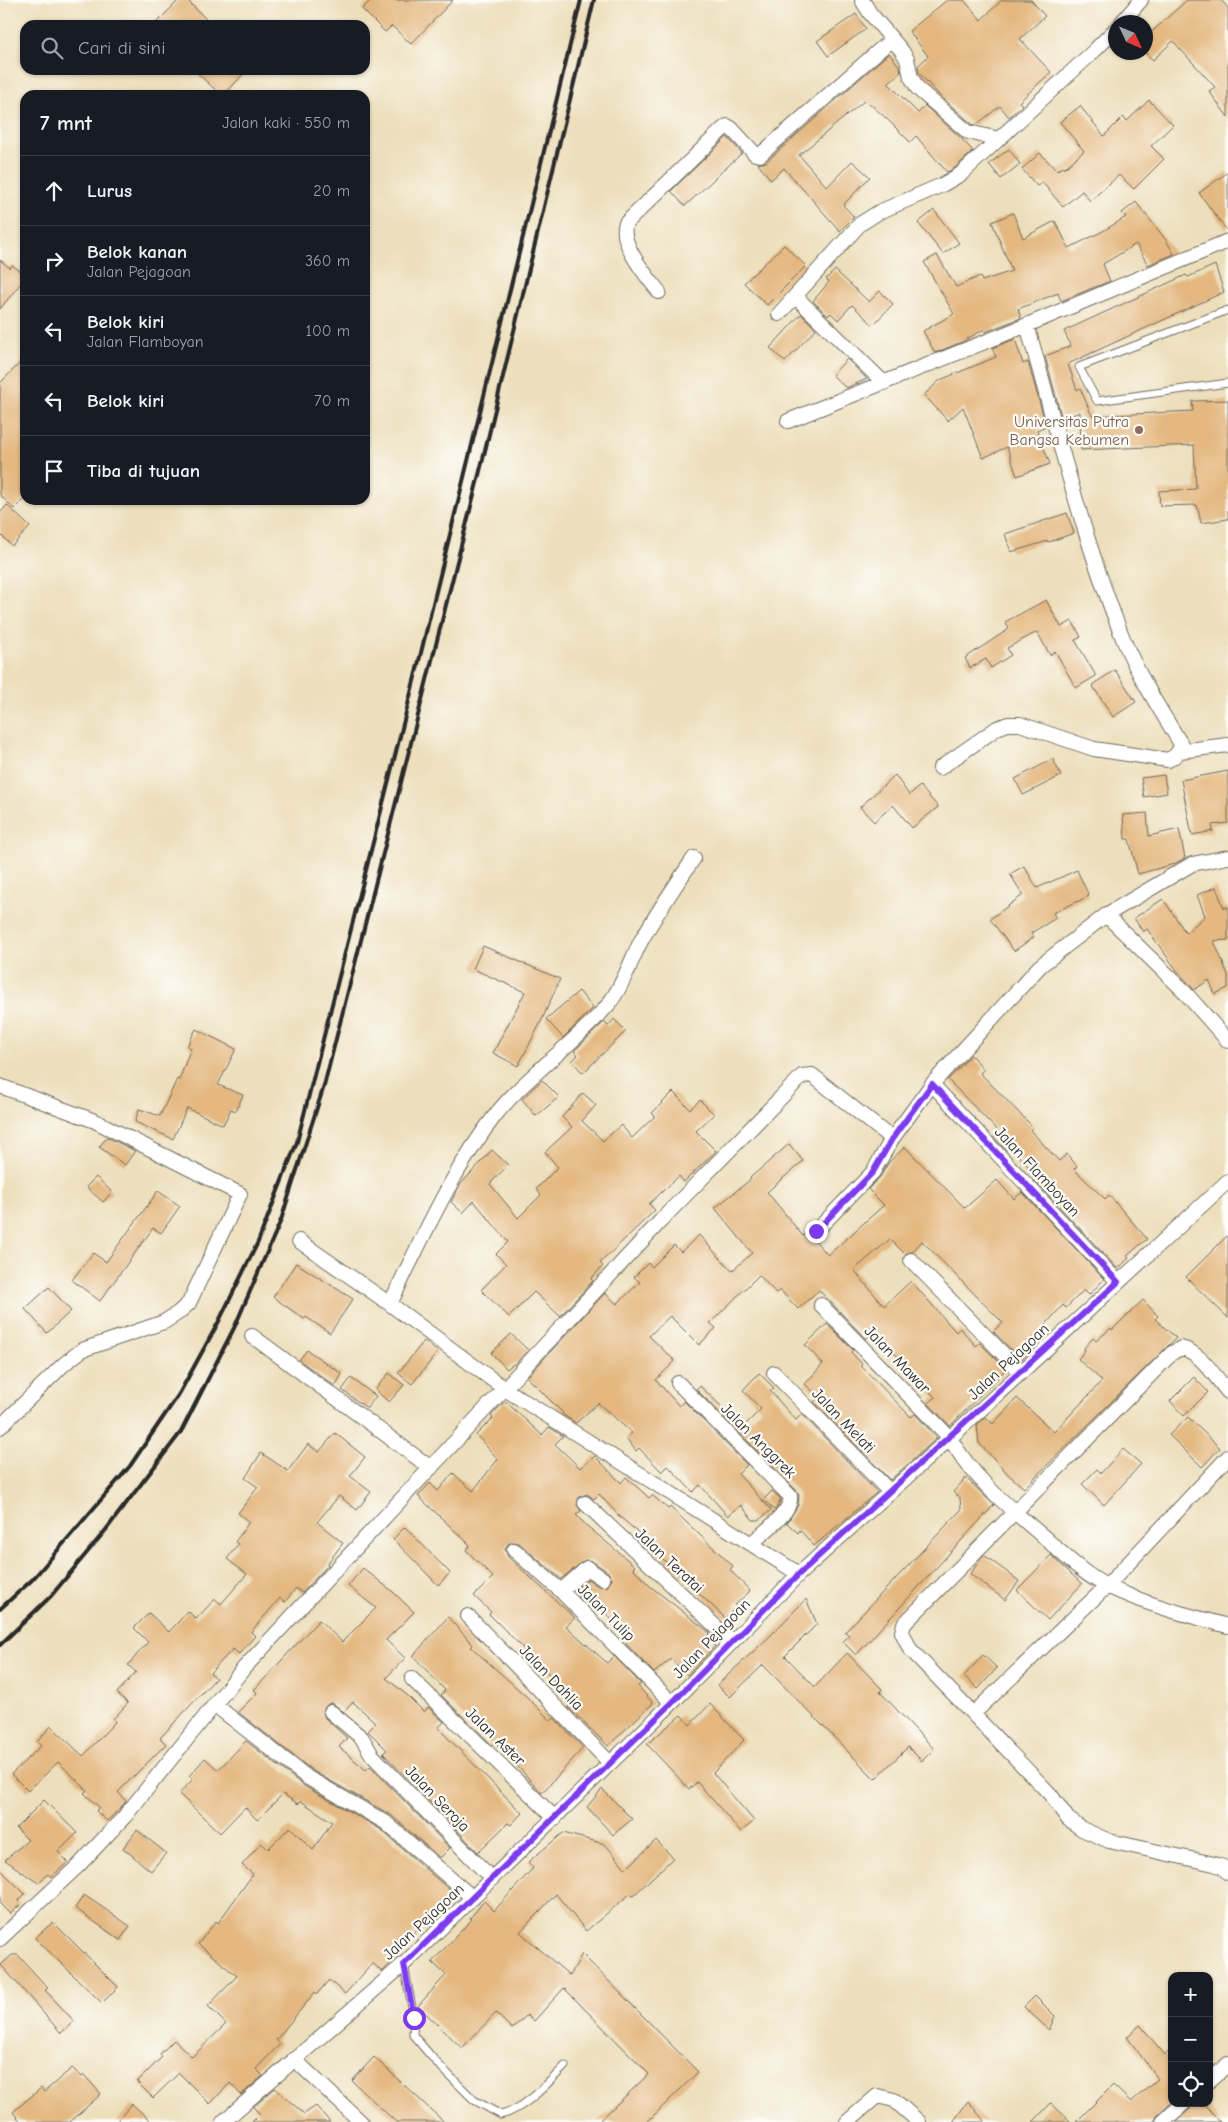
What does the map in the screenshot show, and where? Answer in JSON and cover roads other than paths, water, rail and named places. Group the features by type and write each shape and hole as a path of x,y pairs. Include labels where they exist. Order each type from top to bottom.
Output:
{"street":[{"path":"862,0 907,59 911,77 918,89 968,132 999,139"},
{"path":"1128,15 1141,0"},
{"path":"779,314 860,224 879,212 952,180 999,139 1108,37"},
{"path":"659,292 638,263 629,246 624,232 626,222 727,126 755,154 760,155 892,39"},
{"path":"788,421 1228,241"},
{"path":"795,296 884,382"},
{"path":"940,768 997,728 1008,724 1020,724 1094,749 1168,760 1175,757 1180,751 1181,744 1142,679 1124,642 1096,565 1026,325"},
{"path":"1180,751 1228,745"},
{"path":"816,1231 873,1172 892,1139 932,1084 1040,966 1106,915 1192,864 1228,857"},
{"path":"390,1304 464,1161 498,1113 537,1072 576,1039 608,1004 621,984 658,909 694,858"},
{"path":"1106,915 1181,988 1228,1041"},
{"path":"0,1939 78,1865 124,1816 244,1668 693,1187 802,1076 812,1075 892,1139"},
{"name":"Jalan Flamboyan","path":"932,1084 1118,1282"},
{"path":"0,1086 96,1121 240,1194 189,1302 178,1313 164,1322 82,1350 64,1364 0,1427"},
{"name":"Jalan Pejagoan","path":"223,2122 404,1964 672,1703 799,1574 950,1438 1228,1181"},
{"path":"299,1241 390,1304 505,1389 799,1574"},
{"path":"911,1260 1021,1372"},
{"name":"Jalan Mawar","path":"821,1305 950,1438 964,1462 1014,1512 1066,1557 1107,1586 1164,1609 1228,1626"},
{"path":"252,1336 431,1468"},
{"path":"1228,1392 1196,1355 1181,1348 1172,1353 904,1624 902,1632 910,1649 1050,1794 1068,1819 1082,1829 1109,1840 1214,1864 1223,1867 1228,1873"},
{"name":"Jalan Melati","path":"774,1373 890,1492"},
{"name":"Jalan Anggrek","path":"678,1383 790,1496 791,1502 787,1510 751,1544"},
{"path":"973,1714 1107,1586 1228,1457"},
{"name":"Jalan Teratai","path":"585,1504 731,1641"},
{"name":"Jalan Tulip","path":"514,1550 561,1591 672,1703"},
{"path":"561,1591 587,1568 603,1579"},
{"name":"Jalan Dahlia","path":"468,1616 610,1763"},
{"name":"Jalan Aster","path":"412,1679 555,1818"},
{"path":"214,1705 308,1778 385,1822 473,1898"},
{"name":"Jalan Seroja","path":"331,1712 362,1738 372,1754 492,1879"},
{"path":"294,2059 361,2122"},
{"path":"1213,2077 1228,2064"},
{"path":"847,2122 877,2096 894,2100 919,2122"},
{"path":"1163,2122 1180,2107"}],"lane":[{"path":"1228,310 1079,366 1098,401 1228,383"},
{"path":"404,1964 414,2018 413,2035 436,2062 474,2100 501,2115 508,2114 538,2093 565,2066"}],"railway":[{"path":"0,1609 33,1579 130,1466 179,1394 218,1323 258,1242 297,1142 416,673 581,0"},
{"path":"0,1645 51,1596 105,1531 181,1432 235,1326 281,1220 324,1086 483,459 594,0"}],"place":[{"name":"Universitas Putra Bangsa Kebumen","path":"1139,430"}]}
